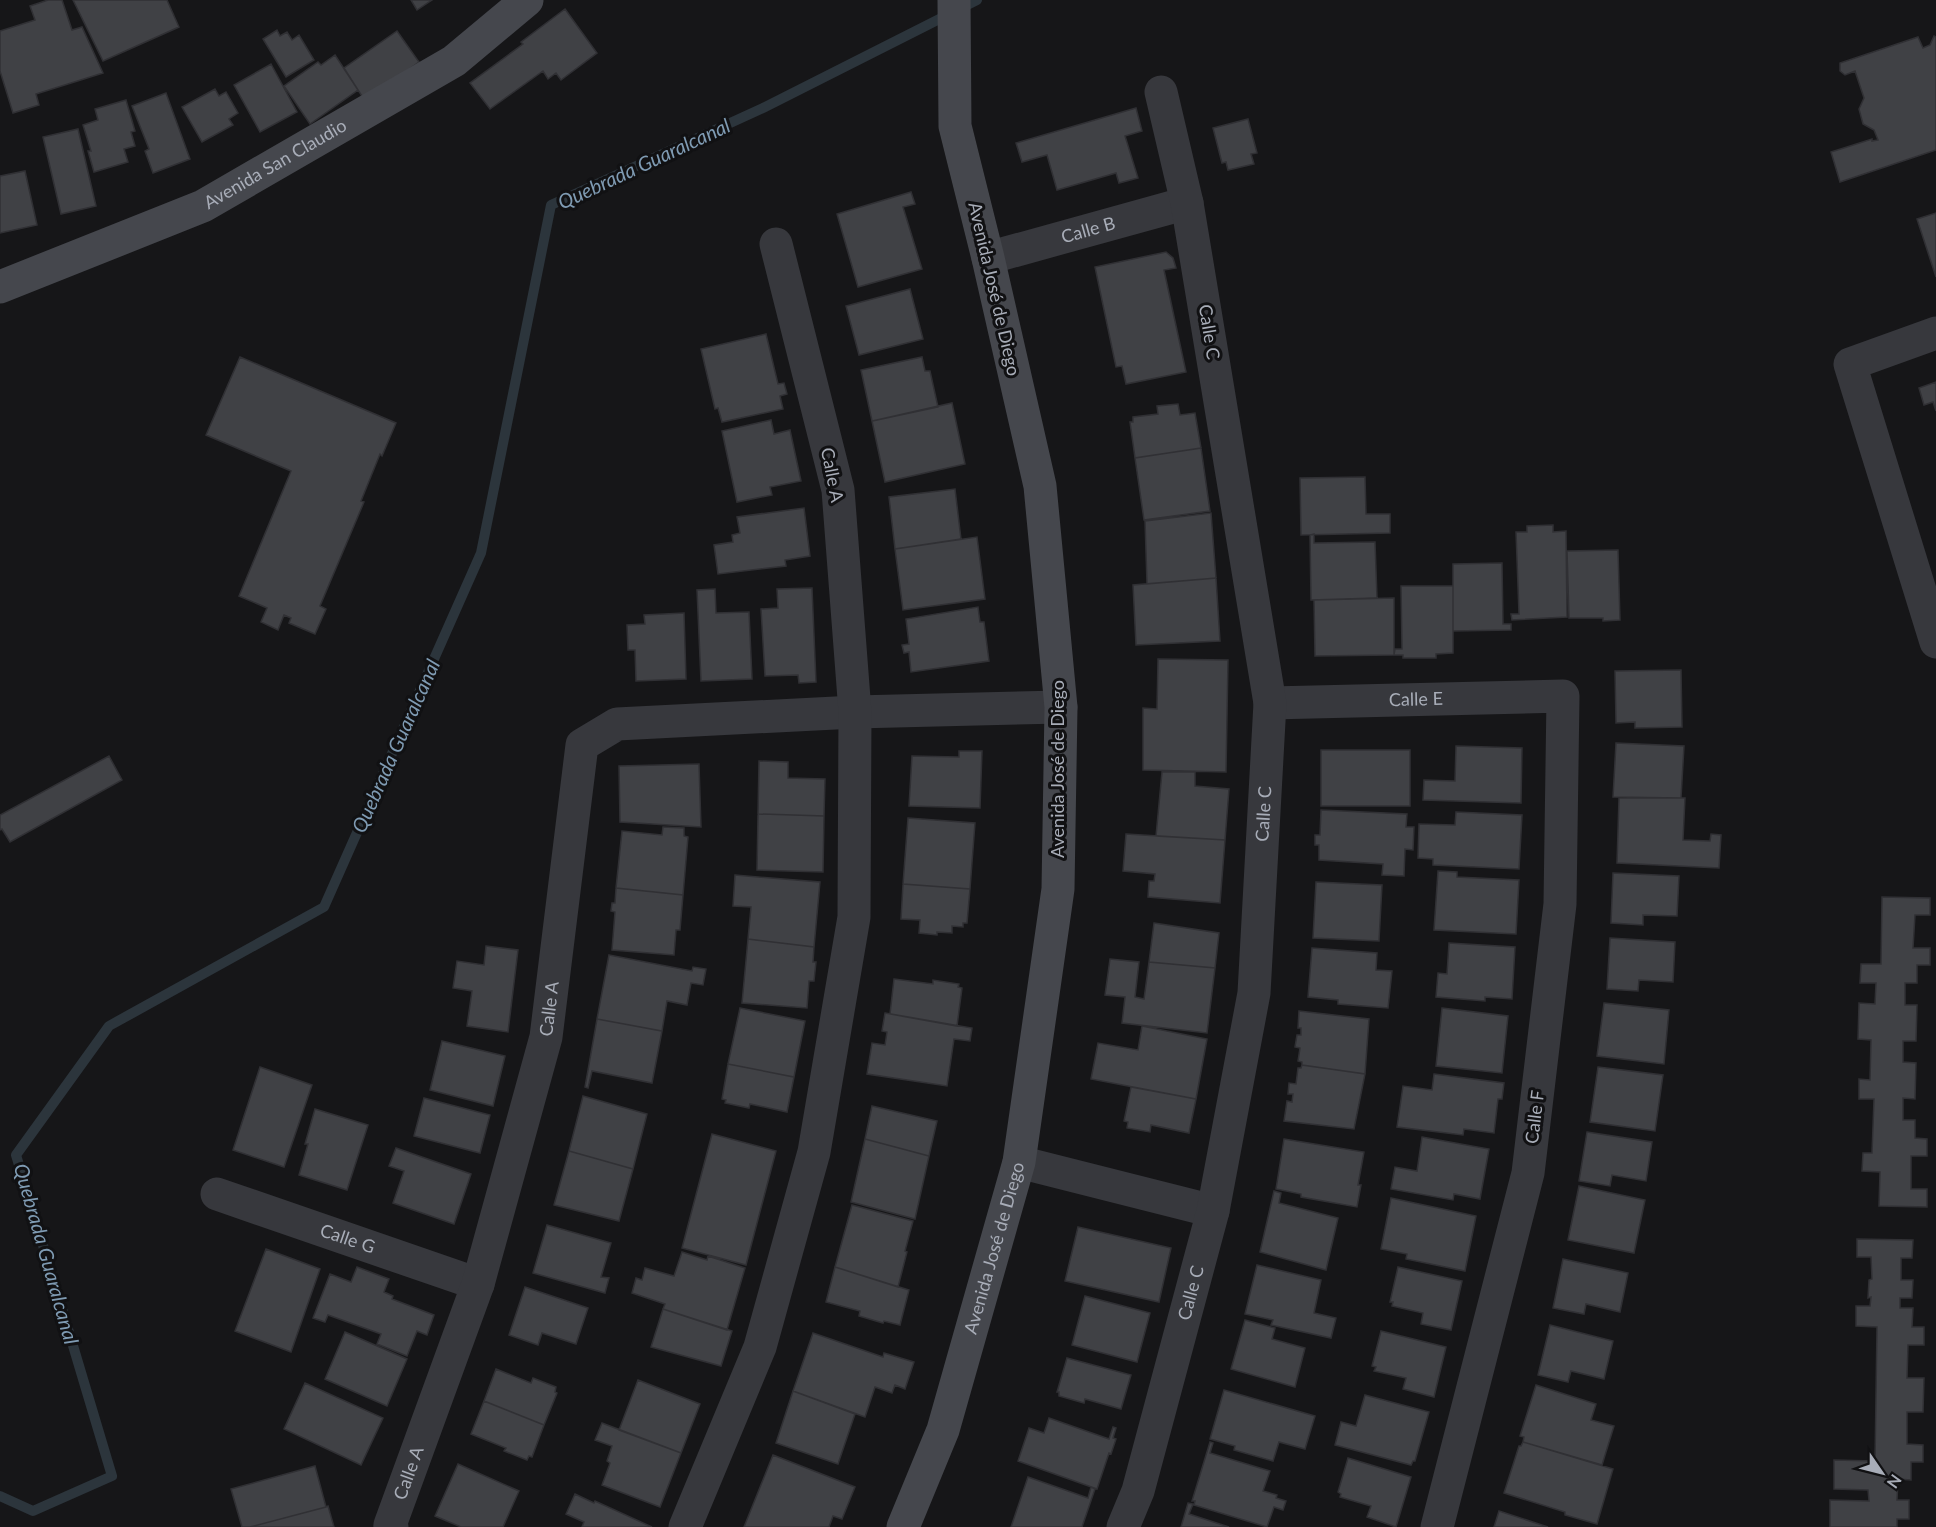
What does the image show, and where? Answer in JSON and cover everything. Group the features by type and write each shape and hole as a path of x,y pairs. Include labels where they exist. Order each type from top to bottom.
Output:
{"street":[{"name":"Avenida San Claudio","path":"0,287 203,206 454,61 526,0"},
{"name":"Avenida José de Diego","path":"903,1527 943,1430 1019,1162 1058,889 1061,707 1040,486 955,126 954,0"},
{"name":"Calle C","path":"1123,1527 1138,1491 1213,1211 1254,993 1270,703 1187,203 1161,92"},
{"name":"Calle B","path":"988,258 1187,203"},
{"name":"Calle A","path":"685,1527 760,1347 814,1152 854,917 855,712 838,490 776,244"},
{"path":"1936,333 1850,364 1936,642"},
{"name":"Calle E","path":"1270,703 1563,696"},
{"name":"Calle F","path":"1437,1527 1528,1173 1560,904 1563,696"},
{"name":"Calle A","path":"392,1527 390,1525 478,1284 546,1036 582,745 617,724 855,712 1061,707"},
{"path":"1019,1162 1213,1211"},
{"name":"Calle G","path":"217,1194 478,1284"}],"building":[{"path":"48,0 62,0 72,30 82,27 103,73 36,94 39,105 13,113 0,71 0,31 35,20 30,6"},
{"path":"73,0 167,0 179,27 103,61"},
{"path":"411,0 432,0 417,10"},
{"path":"565,9 597,53 561,80 556,73 548,79 543,71 490,109 470,83 523,44 521,42"},
{"path":"277,30 280,36 287,32 292,40 299,35 314,60 286,77 263,39"},
{"path":"397,31 419,62 365,101 344,68"},
{"path":"1934,36 1936,37 1936,150 1840,182 1831,152 1872,139 1872,141 1878,140 1874,130 1863,124 1859,109 1864,98 1855,71 1845,75 1840,71 1840,63 1918,37 1923,48 1930,45"},
{"path":"335,55 358,90 310,124 284,86 318,62 321,65"},
{"path":"271,64 297,112 260,132 234,85"},
{"path":"215,89 219,96 226,92 238,113 229,119 233,125 202,142 182,107"},
{"path":"166,93 190,159 153,173 145,151 149,149 132,106"},
{"path":"126,100 135,131 131,132 135,146 124,149 128,162 94,172 88,151 91,151 83,125 98,120 95,109"},
{"path":"1136,108 1142,131 1125,136 1138,178 1119,183 1116,173 1057,190 1047,155 1022,162 1016,143"},
{"path":"1248,119 1257,153 1251,154 1254,164 1228,170 1226,162 1222,163 1213,128"},
{"path":"78,129 96,206 61,214 43,137"},
{"path":"25,171 37,225 0,233 0,176"},
{"path":"911,192 915,204 903,207 922,269 858,287 837,214"},
{"path":"1936,213 1936,277 1917,219"},
{"path":"1166,252 1173,258 1176,268 1164,270 1186,372 1126,384 1122,366 1116,367 1095,267"},
{"path":"910,289 923,339 859,355 846,306"},
{"path":"766,334 778,384 784,383 787,394 780,396 783,409 722,422 718,408 715,409 701,349"},
{"path":"240,357 396,423 382,456 380,454 361,501 364,502 320,606 326,609 315,634 289,623 291,618 284,615 278,630 261,622 267,608 239,596 291,471 206,435"},
{"path":"922,357 925,371 930,371 938,407 872,421 861,370"},
{"path":"1936,382 1936,411 1933,402 1924,405 1919,388"},
{"path":"952,403 965,464 885,482 872,421"},
{"path":"1178,404 1180,415 1195,413 1201,448 1135,458 1130,422 1133,422 1133,417 1158,414 1157,406"},
{"path":"771,420 774,434 790,430 801,481 770,487 772,495 737,502 722,431"},
{"path":"1201,448 1210,511 1144,520 1135,458"},
{"path":"1365,477 1366,514 1390,514 1390,533 1301,535 1300,478"},
{"path":"955,489 961,539 895,549 889,497"},
{"path":"804,508 810,556 785,560 786,566 718,574 714,545 733,542 732,535 740,533 737,517"},
{"path":"1211,513 1216,578 1147,584 1145,521"},
{"path":"1553,525 1553,532 1566,531 1567,617 1512,620 1511,614 1519,614 1516,532 1527,532 1527,526"},
{"path":"1314,534 1314,543 1375,542 1377,598 1311,600 1310,535"},
{"path":"977,537 985,599 903,610 895,549"},
{"path":"1618,550 1620,620 1569,618 1567,551"},
{"path":"1502,563 1503,624 1511,624 1511,630 1453,631 1453,564"},
{"path":"1216,578 1220,641 1136,645 1133,585"},
{"path":"1401,586 1453,586 1453,653 1436,654 1436,658 1403,658 1403,655 1394,655 1395,649 1402,649"},
{"path":"812,588 816,682 799,683 798,675 765,676 761,609 778,608 777,589"},
{"path":"715,589 716,613 749,612 752,679 701,681 697,590"},
{"path":"1394,598 1394,655 1315,656 1314,600"},
{"path":"978,607 980,622 984,622 989,661 911,672 909,652 904,653 902,645 909,644 906,619"},
{"path":"684,613 686,679 636,681 635,650 628,650 627,625 645,624 644,615"},
{"path":"1158,659 1228,660 1226,772 1143,770 1143,708 1157,709"},
{"path":"1681,670 1682,727 1635,728 1635,722 1616,723 1615,671"},
{"path":"1616,743 1684,746 1681,798 1613,797"},
{"path":"1456,746 1522,748 1521,803 1423,800 1424,780 1455,781"},
{"path":"1321,750 1410,750 1410,806 1321,806"},
{"path":"959,751 982,751 980,808 909,806 912,756 959,757"},
{"path":"109,756 122,780 10,842 2,829 0,830 0,815"},
{"path":"759,761 788,762 788,778 825,779 824,816 758,814"},
{"path":"699,764 701,827 620,822 619,766"},
{"path":"1162,772 1195,772 1195,786 1229,789 1225,840 1156,836"},
{"path":"1619,798 1685,798 1683,840 1710,841 1711,834 1721,835 1719,868 1617,863"},
{"path":"1321,810 1407,814 1406,827 1414,827 1413,850 1405,849 1404,876 1382,875 1383,864 1319,860 1319,845 1315,845 1315,835 1320,835"},
{"path":"1456,812 1522,815 1519,869 1433,865 1433,859 1418,858 1419,824 1455,825"},
{"path":"758,814 824,816 823,872 757,870"},
{"path":"908,818 975,823 970,889 903,884"},
{"path":"663,827 684,828 684,836 688,837 683,895 616,888 622,831 662,835"},
{"path":"1126,834 1225,840 1220,903 1148,897 1149,881 1154,881 1155,874 1123,871"},
{"path":"1438,871 1457,872 1457,877 1519,880 1516,934 1434,930"},
{"path":"1613,873 1679,876 1677,916 1643,915 1643,925 1611,923"},
{"path":"735,875 820,882 814,947 748,939 751,907 733,906"},
{"path":"1316,882 1382,885 1379,941 1313,938"},
{"path":"903,884 970,889 967,923 963,923 963,927 952,926 952,933 937,932 937,935 919,933 920,920 901,919"},
{"path":"616,888 683,895 680,930 676,930 674,955 612,950 615,912 611,911 612,903 615,903"},
{"path":"1882,897 1930,898 1930,915 1915,915 1913,948 1930,948 1930,965 1917,965 1917,983 1905,983 1905,1005 1917,1005 1916,1041 1903,1041 1903,1062 1916,1063 1915,1099 1903,1098 1903,1120 1915,1120 1915,1138 1927,1139 1927,1156 1911,1156 1911,1189 1927,1189 1927,1207 1879,1206 1880,1172 1862,1171 1863,1153 1872,1153 1874,1099 1859,1099 1859,1079 1870,1080 1871,1040 1858,1039 1859,1003 1875,1004 1876,983 1860,983 1861,964 1881,964"},
{"path":"1154,923 1219,933 1215,968 1149,962"},
{"path":"1610,938 1675,942 1673,982 1639,980 1638,991 1607,989"},
{"path":"748,939 814,947 813,962 816,962 814,981 809,981 807,1008 742,1003"},
{"path":"1449,943 1515,947 1512,999 1485,997 1485,1001 1436,997 1438,973 1447,974"},
{"path":"486,946 518,950 508,1032 467,1026 472,991 453,988 457,961 484,965"},
{"path":"1312,948 1377,953 1376,970 1392,971 1388,1008 1338,1004 1338,1000 1308,997"},
{"path":"609,955 692,971 693,967 706,969 703,985 691,983 687,1005 667,1001 662,1031 597,1019"},
{"path":"1110,959 1139,962 1135,997 1144,999 1149,962 1215,968 1207,1033 1122,1023 1125,997 1105,995"},
{"path":"894,979 933,984 933,980 959,984 958,987 962,988 957,1026 890,1014"},
{"path":"1604,1003 1669,1010 1664,1064 1597,1056"},
{"path":"740,1008 805,1021 794,1077 728,1064"},
{"path":"1442,1008 1508,1016 1502,1073 1436,1066"},
{"path":"1299,1011 1369,1019 1365,1074 1302,1065 1302,1062 1298,1061 1300,1048 1295,1047 1297,1035 1301,1035 1301,1028 1298,1028"},
{"path":"885,1013 972,1028 970,1041 954,1039 947,1086 867,1074 872,1043 885,1045 887,1032 882,1031"},
{"path":"597,1019 662,1031 652,1083 592,1071 588,1088 585,1087"},
{"path":"1142,1026 1207,1039 1196,1099 1091,1079 1098,1043 1138,1050"},
{"path":"442,1041 505,1056 493,1106 430,1090"},
{"path":"728,1064 794,1077 787,1112 750,1104 749,1108 725,1103 726,1100 722,1099"},
{"path":"1302,1065 1365,1074 1354,1129 1284,1121 1287,1101 1292,1102 1293,1094 1288,1094 1289,1083 1296,1084 1298,1068"},
{"path":"260,1067 312,1085 284,1167 233,1150"},
{"path":"1598,1067 1663,1075 1655,1131 1590,1122"},
{"path":"1434,1074 1504,1083 1502,1099 1498,1099 1494,1133 1464,1129 1463,1135 1397,1127 1403,1086 1432,1090"},
{"path":"1131,1087 1196,1099 1189,1133 1151,1125 1150,1132 1127,1128 1128,1122 1124,1121"},
{"path":"583,1096 647,1114 633,1169 569,1151"},
{"path":"424,1098 490,1115 480,1153 414,1136"},
{"path":"872,1106 937,1121 929,1156 865,1139"},
{"path":"315,1109 368,1125 347,1190 299,1175"},
{"path":"1587,1132 1652,1142 1646,1181 1612,1175 1610,1186 1579,1181"},
{"path":"712,1134 776,1151 746,1265 682,1248"},
{"path":"1422,1137 1489,1149 1480,1199 1454,1194 1453,1200 1391,1189 1395,1167 1417,1171"},
{"path":"865,1139 929,1156 915,1219 851,1202"},
{"path":"1284,1139 1364,1152 1357,1207 1301,1197 1301,1194 1276,1189"},
{"path":"396,1148 471,1174 454,1224 393,1203 404,1171 389,1166"},
{"path":"569,1151 633,1169 619,1221 554,1205"},
{"path":"1579,1186 1645,1200 1634,1253 1568,1240"},
{"path":"1274,1191 1281,1193 1279,1203 1338,1218 1326,1270 1260,1252"},
{"path":"1391,1198 1476,1216 1465,1271 1406,1259 1407,1254 1381,1249"},
{"path":"852,1205 913,1221 898,1287 835,1267"},
{"path":"547,1225 611,1243 601,1277 609,1278 605,1293 533,1273"},
{"path":"1078,1227 1171,1248 1159,1302 1065,1281"},
{"path":"1857,1239 1913,1240 1912,1258 1901,1258 1901,1280 1913,1280 1912,1298 1900,1298 1900,1308 1913,1308 1912,1327 1924,1327 1924,1345 1908,1345 1907,1378 1924,1378 1923,1412 1907,1412 1907,1444 1923,1445 1923,1462 1911,1462 1911,1480 1898,1479 1897,1500 1909,1500 1909,1519 1897,1519 1897,1527 1830,1527 1830,1500 1869,1501 1868,1490 1834,1489 1834,1460 1875,1461 1877,1327 1856,1326 1856,1306 1870,1306 1869,1280 1872,1279 1871,1257 1857,1257"},
{"path":"266,1249 320,1269 291,1352 235,1331"},
{"path":"682,1252 707,1260 708,1256 745,1268 727,1330 663,1309 665,1304 632,1293 636,1278 642,1280 645,1268 674,1276"},
{"path":"1563,1259 1628,1273 1620,1312 1586,1304 1584,1314 1553,1308"},
{"path":"1257,1265 1321,1280 1314,1313 1336,1318 1331,1338 1271,1325 1273,1320 1245,1314"},
{"path":"357,1267 389,1279 384,1292 393,1296 392,1299 434,1315 427,1335 417,1331 407,1356 377,1344 381,1334 328,1315 325,1322 313,1318 330,1274 351,1282"},
{"path":"835,1267 909,1290 900,1325 859,1316 860,1311 826,1302"},
{"path":"1398,1267 1462,1281 1451,1330 1421,1324 1423,1313 1392,1306 1393,1302 1390,1302"},
{"path":"525,1287 588,1308 576,1344 542,1333 538,1345 509,1335"},
{"path":"1085,1296 1150,1313 1137,1362 1072,1345"},
{"path":"663,1309 732,1331 721,1366 651,1347"},
{"path":"1245,1320 1275,1328 1272,1339 1305,1348 1295,1387 1231,1369"},
{"path":"1550,1325 1613,1341 1604,1379 1571,1371 1568,1382 1538,1375"},
{"path":"1381,1331 1446,1347 1434,1397 1403,1389 1406,1378 1374,1371 1376,1367 1372,1366"},
{"path":"345,1332 407,1359 387,1406 325,1379"},
{"path":"813,1333 883,1357 884,1353 914,1362 905,1389 895,1385 892,1393 875,1387 865,1417 793,1391"},
{"path":"1067,1358 1131,1375 1121,1409 1085,1399 1084,1403 1059,1396 1057,1392"},
{"path":"496,1369 531,1383 533,1378 556,1387 555,1392 557,1393 544,1425 484,1401"},
{"path":"638,1380 700,1404 681,1453 619,1430"},
{"path":"305,1383 383,1418 361,1465 284,1429"},
{"path":"1536,1385 1596,1404 1591,1420 1614,1426 1602,1465 1523,1442 1524,1437 1520,1436"},
{"path":"1224,1390 1315,1416 1305,1449 1279,1442 1273,1461 1234,1450 1235,1446 1210,1439"},
{"path":"793,1391 855,1414 838,1464 776,1443"},
{"path":"1365,1395 1429,1412 1415,1461 1411,1465 1335,1445 1341,1422 1356,1426"},
{"path":"484,1401 544,1425 532,1457 529,1456 527,1460 504,1451 506,1448 471,1434"},
{"path":"1049,1418 1109,1439 1113,1427 1116,1428 1113,1438 1116,1439 1097,1489 1018,1461 1029,1428 1044,1433"},
{"path":"602,1423 681,1453 660,1507 602,1485 610,1463 607,1461 612,1446 595,1440"},
{"path":"1210,1442 1213,1443 1210,1453 1270,1471 1263,1491 1277,1495 1276,1498 1286,1501 1283,1510 1274,1507 1267,1527 1194,1505 1195,1501 1192,1501"},
{"path":"1523,1442 1613,1469 1597,1524 1504,1493 1519,1446"},
{"path":"773,1455 855,1487 842,1519 833,1516 829,1527 744,1527"},
{"path":"1348,1458 1411,1477 1396,1527 1367,1517 1371,1506 1340,1497 1341,1494 1338,1492"},
{"path":"458,1464 519,1491 503,1527 461,1527 435,1516"},
{"path":"315,1466 326,1507 250,1527 242,1527 231,1489"},
{"path":"1028,1477 1088,1498 1091,1487 1095,1489 1082,1527 1011,1527"},
{"path":"575,1494 652,1527 582,1527 584,1522 566,1514"},
{"path":"1188,1503 1193,1504 1189,1514 1229,1527 1181,1527"},
{"path":"328,1506 334,1527 250,1527 326,1507"},
{"path":"1499,1511 1548,1527 1494,1527"}],"waterway":[{"name":"Quebrada Guaralcanal","path":"0,1496 33,1511 112,1476 16,1155 109,1026 324,907 481,553 551,205 763,108 977,0"}]}
